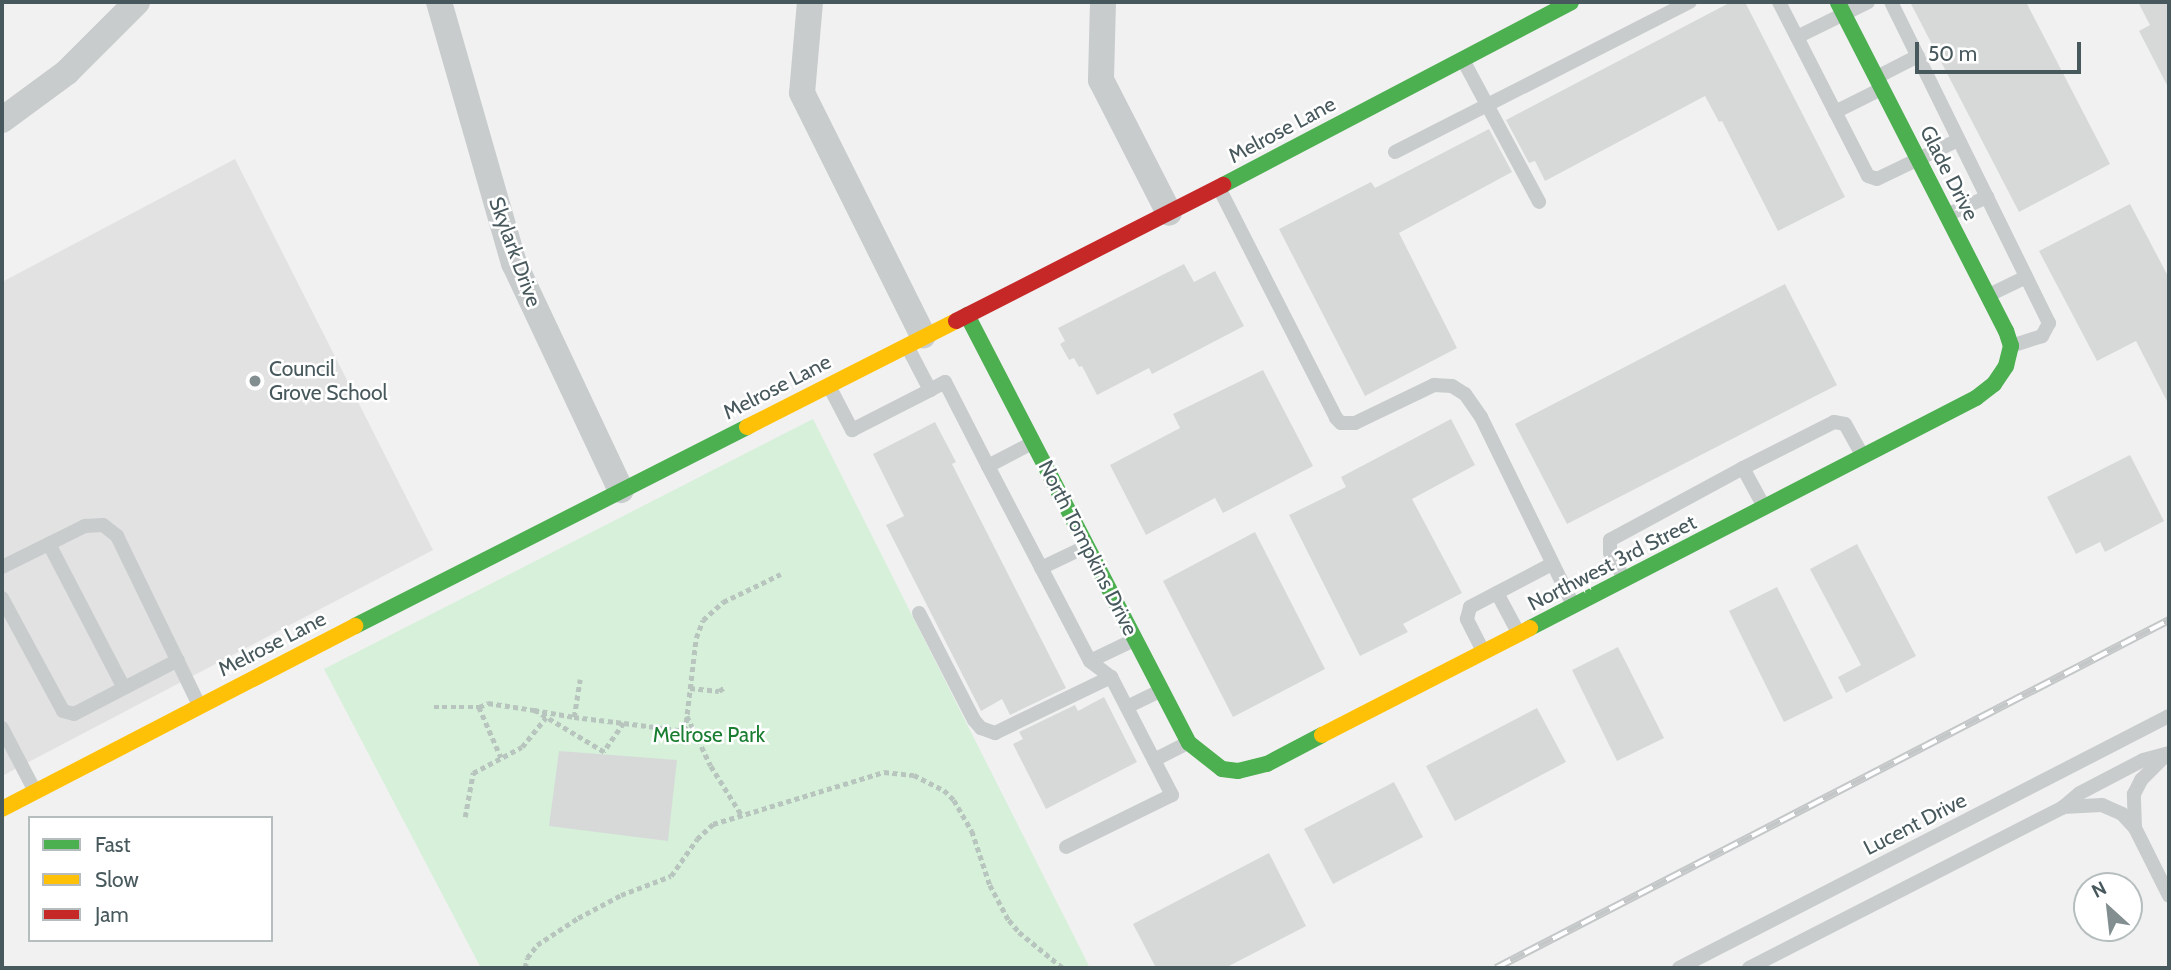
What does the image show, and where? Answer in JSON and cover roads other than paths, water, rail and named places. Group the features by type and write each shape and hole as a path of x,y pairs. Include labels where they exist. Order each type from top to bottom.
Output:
{"street":[{"path":"2,120 67,72 137,2"},
{"name":"Skylark Drive","path":"439,2 514,263 621,490"},
{"path":"810,2 802,93 915,341"},
{"path":"1103,2 1101,80 1169,213"},
{"name":"Melrose Lane","path":"2,809 199,705 1169,213 1462,59 1558,5"},
{"name":"Glade Drive","path":"1841,8 1989,295 2011,346"},
{"name":"North Tompkins Drive","path":"967,315 1189,743 1222,769"},
{"name":"Northwest 3rd Street","path":"1222,769 1238,771 1267,764 1976,398 1994,384 2006,366 2011,346"}],"lane":[{"path":"1395,152 1690,2"},
{"path":"1779,2 1868,176 1877,179 1958,140"},
{"path":"1797,37 1841,8 1868,2"},
{"path":"1891,2 2049,323 2042,336 2011,346"},
{"path":"1835,112 1918,56"},
{"path":"1462,59 1539,202"},
{"path":"1218,187 1336,418 1341,423 1355,424 1434,385 1452,386 1465,394 1481,417 1573,606"},
{"path":"1947,215 1987,197"},
{"path":"1989,295 2026,277"},
{"path":"915,341 930,390"},
{"path":"828,385 852,430 945,382 1090,661 1111,677 1127,707 1172,795 1066,847"},
{"path":"1625,579 1610,553 1610,540 1743,468 1834,422 1846,424 1863,457"},
{"path":"988,466 1033,443"},
{"path":"1743,468 1764,508"},
{"path":"2,567 86,526 103,525 117,536 199,705"},
{"path":"49,544 124,688"},
{"path":"1041,568 1087,546"},
{"path":"1483,652 1467,613 1470,607 1552,564"},
{"path":"1497,593 1519,634"},
{"path":"2,598 63,711 74,714 178,660"},
{"path":"919,612 974,720 981,728 995,733 1111,677"},
{"path":"1090,661 1135,639"},
{"path":"1127,707 1162,690"},
{"name":"Lucent Drive","path":"1679,968 2169,716"},
{"path":"2,728 35,791"},
{"path":"1154,760 1189,743"},
{"path":"1749,968 2062,808 2080,793 2143,760 2168,754"},
{"path":"2135,828 2134,794 2141,780 2168,754"},
{"path":"2062,808 2102,805 2122,814 2135,828 2169,895"}],"railway":[{"path":"1496,968 2169,620"}],"place":[{"name":"Council Grove School","path":"255,381"}],"park label":[{"name":"Melrose Park","path":"709,735"}]}
